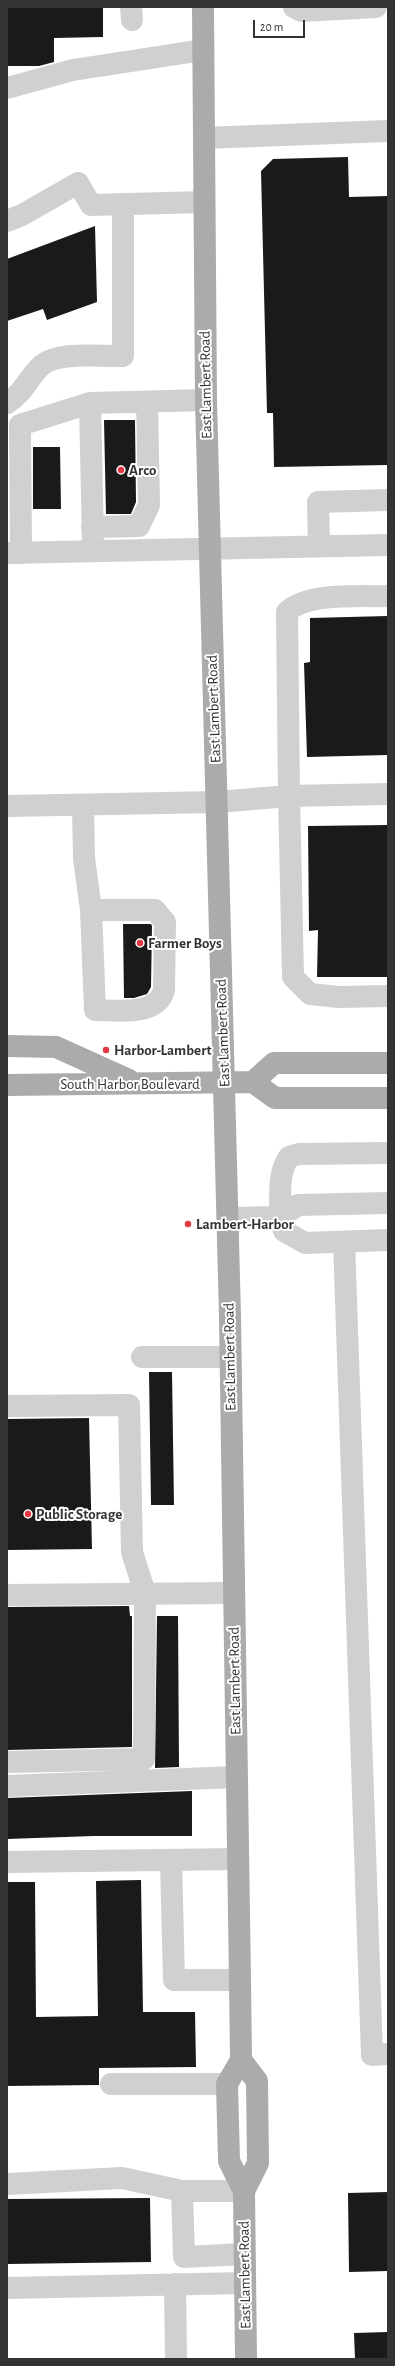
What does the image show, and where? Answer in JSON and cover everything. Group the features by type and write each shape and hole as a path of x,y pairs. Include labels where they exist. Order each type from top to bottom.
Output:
{"main road":[{"name":"East Lambert Road","path":"203,7 206,400 228,1218 241,2060 257,2081 258,2163 244,2191 246,2359"},
{"path":"7,1046 56,1047 136,1083"},
{"path":"388,1063 274,1064 253,1082 275,1098 388,1098"},
{"name":"South Harbor Boulevard","path":"7,1085 253,1082"},
{"path":"227,2084 241,2060"},
{"name":"East Lambert Road","path":"227,2084 229,2161 244,2191"}],"lane":[{"path":"294,7 301,11 376,7"},
{"path":"7,88 72,70 203,50"},
{"path":"204,138 388,131"},
{"path":"7,221 22,215 78,183 91,204 204,202"},
{"path":"7,403 18,396 42,366 56,357 123,356 123,204"},
{"path":"206,400 90,403 20,425 14,553 388,545"},
{"path":"92,527 139,526 149,504 147,402"},
{"path":"90,403 93,551"},
{"path":"319,546 318,502 388,500"},
{"path":"388,596 307,600 294,605 286,612 293,977 310,994 339,997 388,996"},
{"path":"7,806 217,802 289,796 388,794"},
{"path":"83,804 84,858 91,910 95,1010 134,1010 149,1007 160,1000 164,990 165,922 155,910 91,910"},
{"path":"388,1154 310,1154 288,1157 284,1164 281,1180 280,1216 284,1231 293,1238 305,1243 388,1240"},
{"path":"228,1218 280,1216 298,1205 388,1203"},
{"path":"344,1242 372,2055 388,2054"},
{"path":"142,1357 230,1357"},
{"path":"7,1406 129,1405 132,1552 145,1593 144,1759 7,1762"},
{"path":"7,1595 234,1593"},
{"path":"7,1786 236,1777"},
{"path":"7,1862 238,1859"},
{"path":"171,1861 174,1980 240,1980"},
{"path":"111,2084 227,2084"},
{"path":"7,2184 122,2178 182,2191 244,2191"},
{"path":"182,2191 184,2257 244,2254"},
{"path":"7,2288 245,2283"},
{"path":"175,2284 176,2359"}],"building":[{"path":"7,7 103,7 103,37 54,38 54,62 39,66 7,66"},
{"path":"348,157 349,197 388,196 388,465 274,467 273,413 267,413 261,171 273,159"},
{"path":"95,226 97,302 47,320 43,309 7,321 7,259"},
{"name":"Arco","path":"104,420 135,420 136,502 131,514 106,514"},
{"path":"33,447 60,447 61,509 33,509"},
{"path":"388,616 388,755 307,757 304,663 310,662 310,618"},
{"path":"388,825 388,977 317,977 318,930 309,931 308,826"},
{"name":"Farmer Boys","path":"123,924 151,924 152,926 151,987 147,994 134,998 124,998"},
{"path":"149,1372 172,1372 174,1505 151,1505"},
{"path":"89,1418 92,1549 7,1550 7,1419"},
{"path":"129,1606 130,1616 132,1616 132,1747 7,1750 7,1607"},
{"path":"157,1616 178,1616 179,1767 155,1768"},
{"path":"192,1791 192,1836 94,1836 7,1839 7,1798"},
{"path":"141,1880 143,2012 195,2012 196,2067 99,2068 99,2085 7,2086 7,1882 35,1882 36,2017 98,2016 96,1881"},
{"path":"388,2192 388,2271 349,2272 348,2193"},
{"path":"150,2198 151,2262 8,2264 7,2199"},
{"path":"388,2332 388,2359 355,2359 354,2333"}],"place":[{"name":"Arco","path":"121,470"},
{"name":"Farmer Boys","path":"140,943"},
{"name":"Harbor-Lambert","path":"106,1050"},
{"name":"Lambert-Harbor","path":"188,1224"},
{"name":"Public Storage","path":"28,1514"}]}
